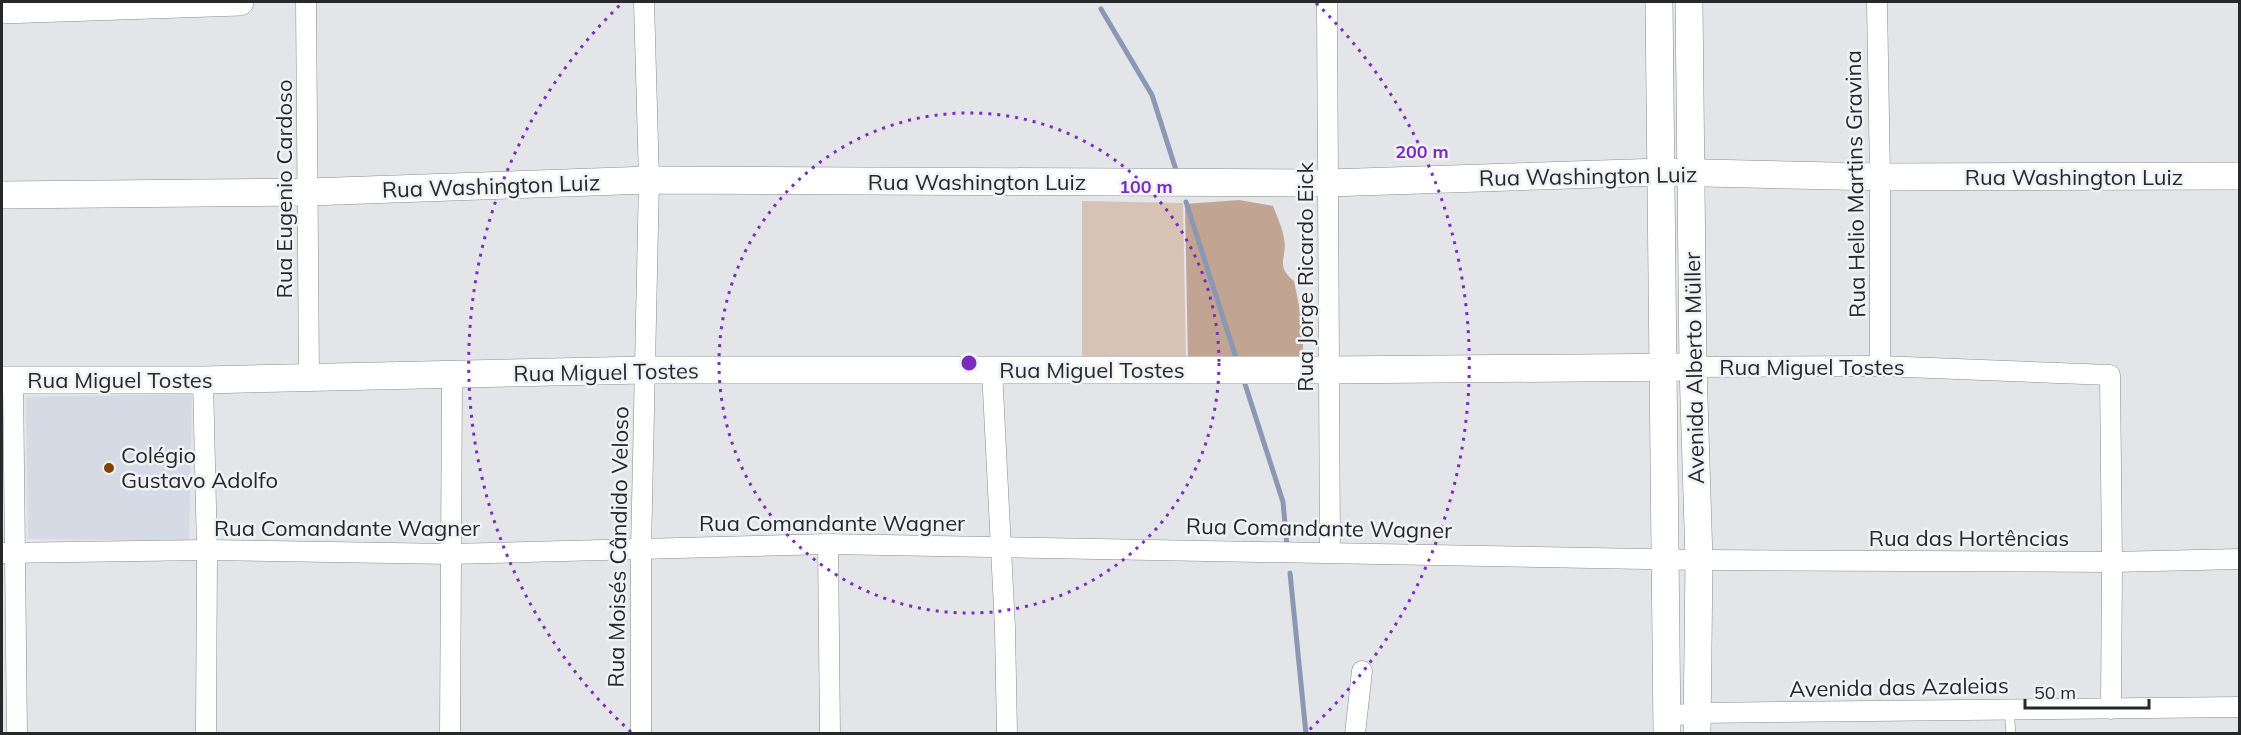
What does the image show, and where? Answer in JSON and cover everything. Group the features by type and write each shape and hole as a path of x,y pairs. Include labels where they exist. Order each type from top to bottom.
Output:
{"main road":[{"path":"2,10 240,2"},
{"name":"Avenida Alberto Müller","path":"1659,2 1667,725"},
{"name":"Avenida Alberto Müller","path":"1689,2 1693,367 1699,560 1697,723"},
{"name":"Rua Washington Luiz","path":"2,195 308,192 649,180 1329,183 1662,172 1880,177 2240,176"},
{"name":"Rua Miguel Tostes","path":"7,380 203,380 644,370 1328,370 1693,367"}],"street":[{"name":"Rua Eugenio Cardoso","path":"306,2 309,377"},
{"name":"Rua Moisés Cândido Veloso","path":"641,734 641,550 649,180 644,2"},
{"name":"Rua Jorge Ricardo Eick","path":"1327,2 1330,552"},
{"name":"Rua Helio Martins Gravina","path":"1877,2 1880,366"},
{"name":"Rua Miguel Tostes","path":"1693,367 1880,366 2110,375 2112,562"},
{"path":"992,370 1002,547 1007,734"},
{"path":"450,734 452,375"},
{"path":"7,380 8,553 17,734"},
{"path":"203,380 207,550 206,734"},
{"name":"Rua Comandante Wagner","path":"8,553 207,550 451,554 828,544 1699,560"},
{"path":"828,544 830,734"},
{"name":"Rua das Hortências","path":"1699,560 2112,562 2240,559"},
{"path":"2111,710 2112,562"},
{"path":"1355,734 1362,671"},
{"name":"Avenida das Azaleias","path":"1667,725 2008,710 2240,707"}],"lane":[{"path":"2008,710 2011,734"}],"shaded area":[{"path":"1239,200 1273,206 1281,226 1285,245 1283,266 1288,276 1294,281 1303,325 1303,351 1293,362 1188,362 1185,204"},
{"path":"1082,201 1183,203 1186,362 1082,359"},
{"name":"Colégio Gustavo Adolfo","path":"192,394 189,541 28,539 26,397"}],"waterway":[{"path":"1101,9 1152,95 1177,173"},
{"path":"1186,202 1237,361"},
{"path":"1245,384 1283,502 1287,546"},
{"path":"1290,573 1306,734"}],"place":[{"name":"Colégio Gustavo Adolfo","path":"109,468"}]}
